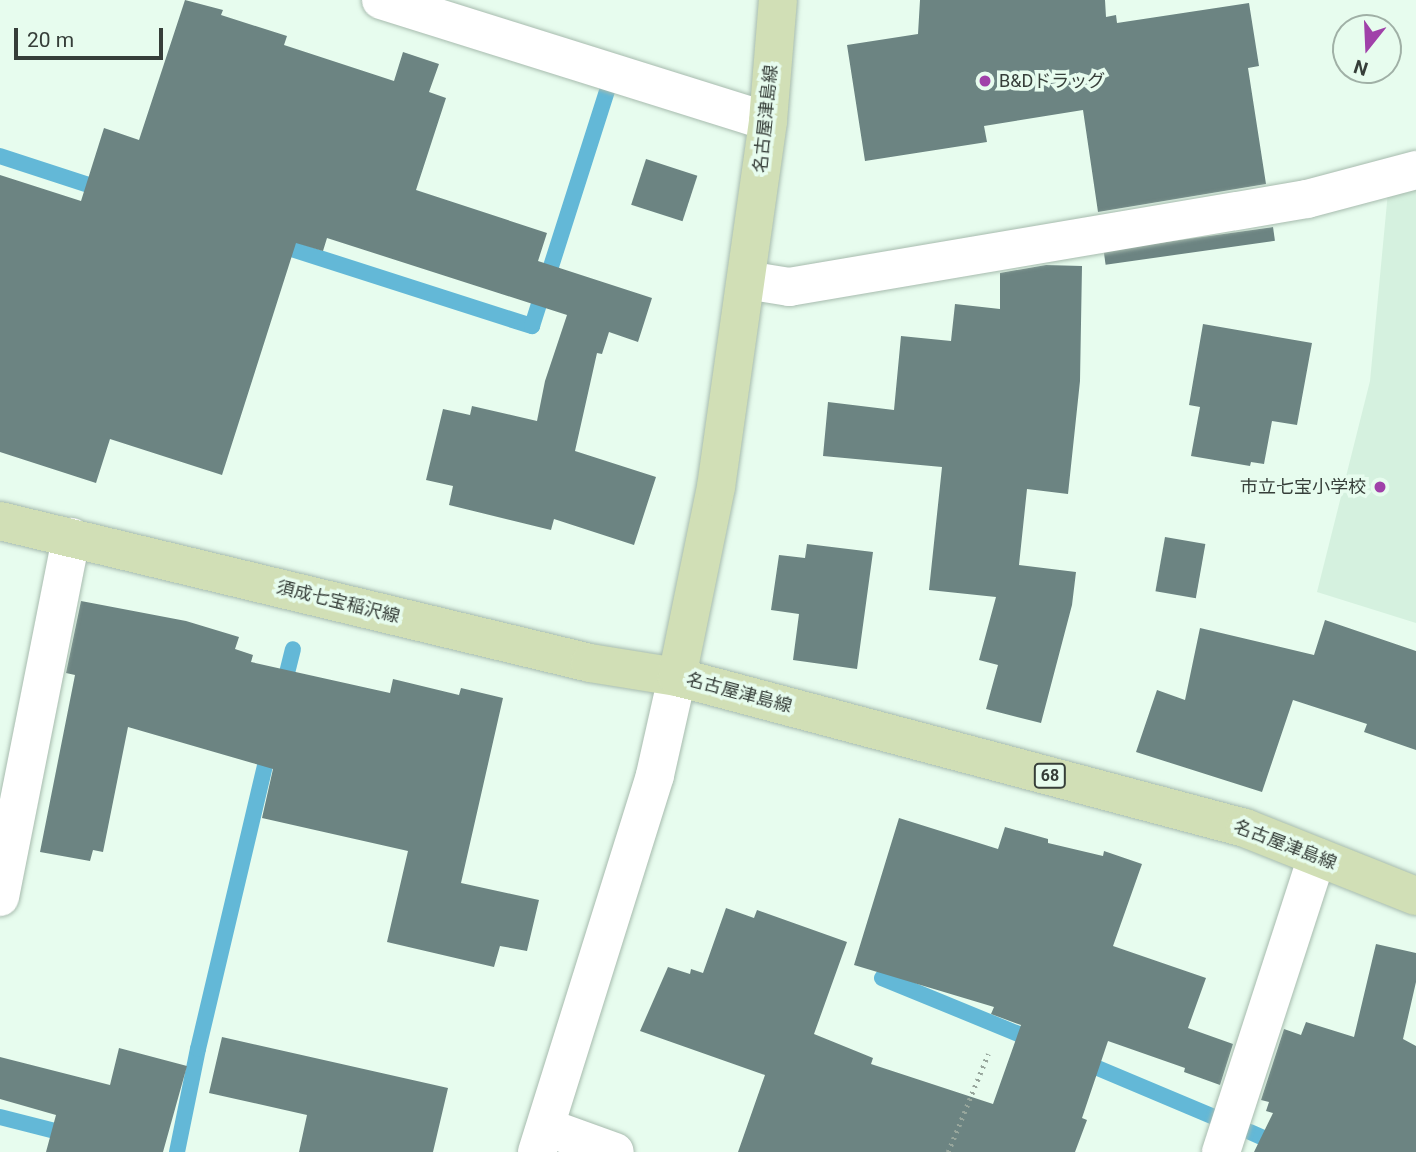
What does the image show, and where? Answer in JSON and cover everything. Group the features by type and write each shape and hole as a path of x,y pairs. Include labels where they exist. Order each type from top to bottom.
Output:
{"main road":[{"name":"名古屋津島線","path":"778,0 768,121 716,487 677,677 1245,828 1416,896"},
{"name":"須成七宝稲沢線","path":"0,521 590,663 677,677"}],"street":[{"path":"381,0 768,121"},
{"path":"746,280 789,287 1307,199 1416,170"},
{"path":"0,897 71,537"},
{"path":"615,1152 542,1139 655,775 677,677"},
{"path":"1221,1152 1317,857"}],"path":[{"path":"948,1152 988,1054"}],"shaded area":[{"name":"市立七宝小学校","path":"1416,185 1416,623 1317,592 1370,381 1388,192"}],"building":[{"path":"185,0 223,10 221,15 287,36 284,45 394,81 403,52 439,64 429,92 446,98 416,190 547,233 538,261 652,298 638,342 609,332 602,354 597,353 575,451 656,477 634,545 554,519 551,530 449,505 453,486 426,480 443,409 470,415 472,406 537,421 545,381 567,315 327,238 323,251 296,243 222,475 110,439 96,483 0,452 0,175 81,201 104,128 139,140"},
{"path":"920,0 1105,0 1106,17 1116,15 1117,23 1249,3 1259,66 1248,68 1266,184 1098,212 1083,110 984,126 987,142 865,161 847,45 918,34"},
{"path":"646,159 697,176 683,221 631,205"},
{"path":"1273,227 1275,241 1106,265 1104,251"},
{"path":"1046,265 1082,266 1080,381 1068,494 1027,489 1019,565 1076,572 1072,605 1041,723 986,709 998,665 979,660 996,597 929,590 942,467 823,456 828,402 894,410 901,336 951,341 955,304 1000,309 1000,273"},
{"path":"1203,324 1312,343 1297,425 1272,421 1264,464 1251,462 1250,466 1191,456 1200,407 1189,405"},
{"path":"1165,537 1205,544 1196,598 1155,591"},
{"path":"807,544 873,552 857,669 793,660 799,614 771,610 779,555 805,558"},
{"path":"81,601 186,621 239,637 235,649 253,655 251,662 390,693 393,679 459,695 461,688 503,698 461,883 539,900 527,951 500,946 494,967 387,942 408,851 262,818 273,769 128,727 103,852 93,850 90,861 40,852 75,675 66,673"},
{"path":"1325,620 1416,651 1416,750 1364,732 1367,724 1293,700 1262,792 1136,752 1157,690 1185,700 1200,628 1314,655"},
{"path":"899,818 998,849 1005,827 1048,839 1048,843 1103,856 1104,851 1142,864 1113,946 1206,978 1188,1028 1233,1044 1220,1085 1184,1072 1185,1068 1108,1041 1082,1118 1087,1120 1075,1152 738,1152 765,1075 640,1031 668,967 690,974 691,969 703,973 726,908 754,918 757,910 847,942 814,1034 873,1058 871,1064 993,1104 1021,1025 991,1014 994,1007 854,965"},
{"path":"1376,944 1416,953 1416,982 1403,1039 1416,1046 1416,1152 1254,1152 1273,1113 1266,1111 1269,1102 1261,1100 1284,1029 1301,1035 1306,1022 1354,1037"},
{"path":"222,1037 448,1088 433,1152 299,1152 307,1115 209,1093"},
{"path":"119,1048 187,1066 163,1152 46,1152 56,1115 0,1099 0,1057 110,1085"}],"waterway":[{"path":"276,244 532,326 607,91"},
{"path":"0,156 104,190"},
{"path":"283,689 293,649"},
{"path":"177,1152 198,1049 269,748"},
{"path":"882,978 1038,1042"},
{"path":"1081,1061 1214,1117"},
{"path":"0,1117 71,1135"},
{"path":"1250,1132 1295,1152"}],"place":[{"name":"B&Dドラッグ","path":"985,81"},
{"name":"市立七宝小学校","path":"1380,487"}]}
